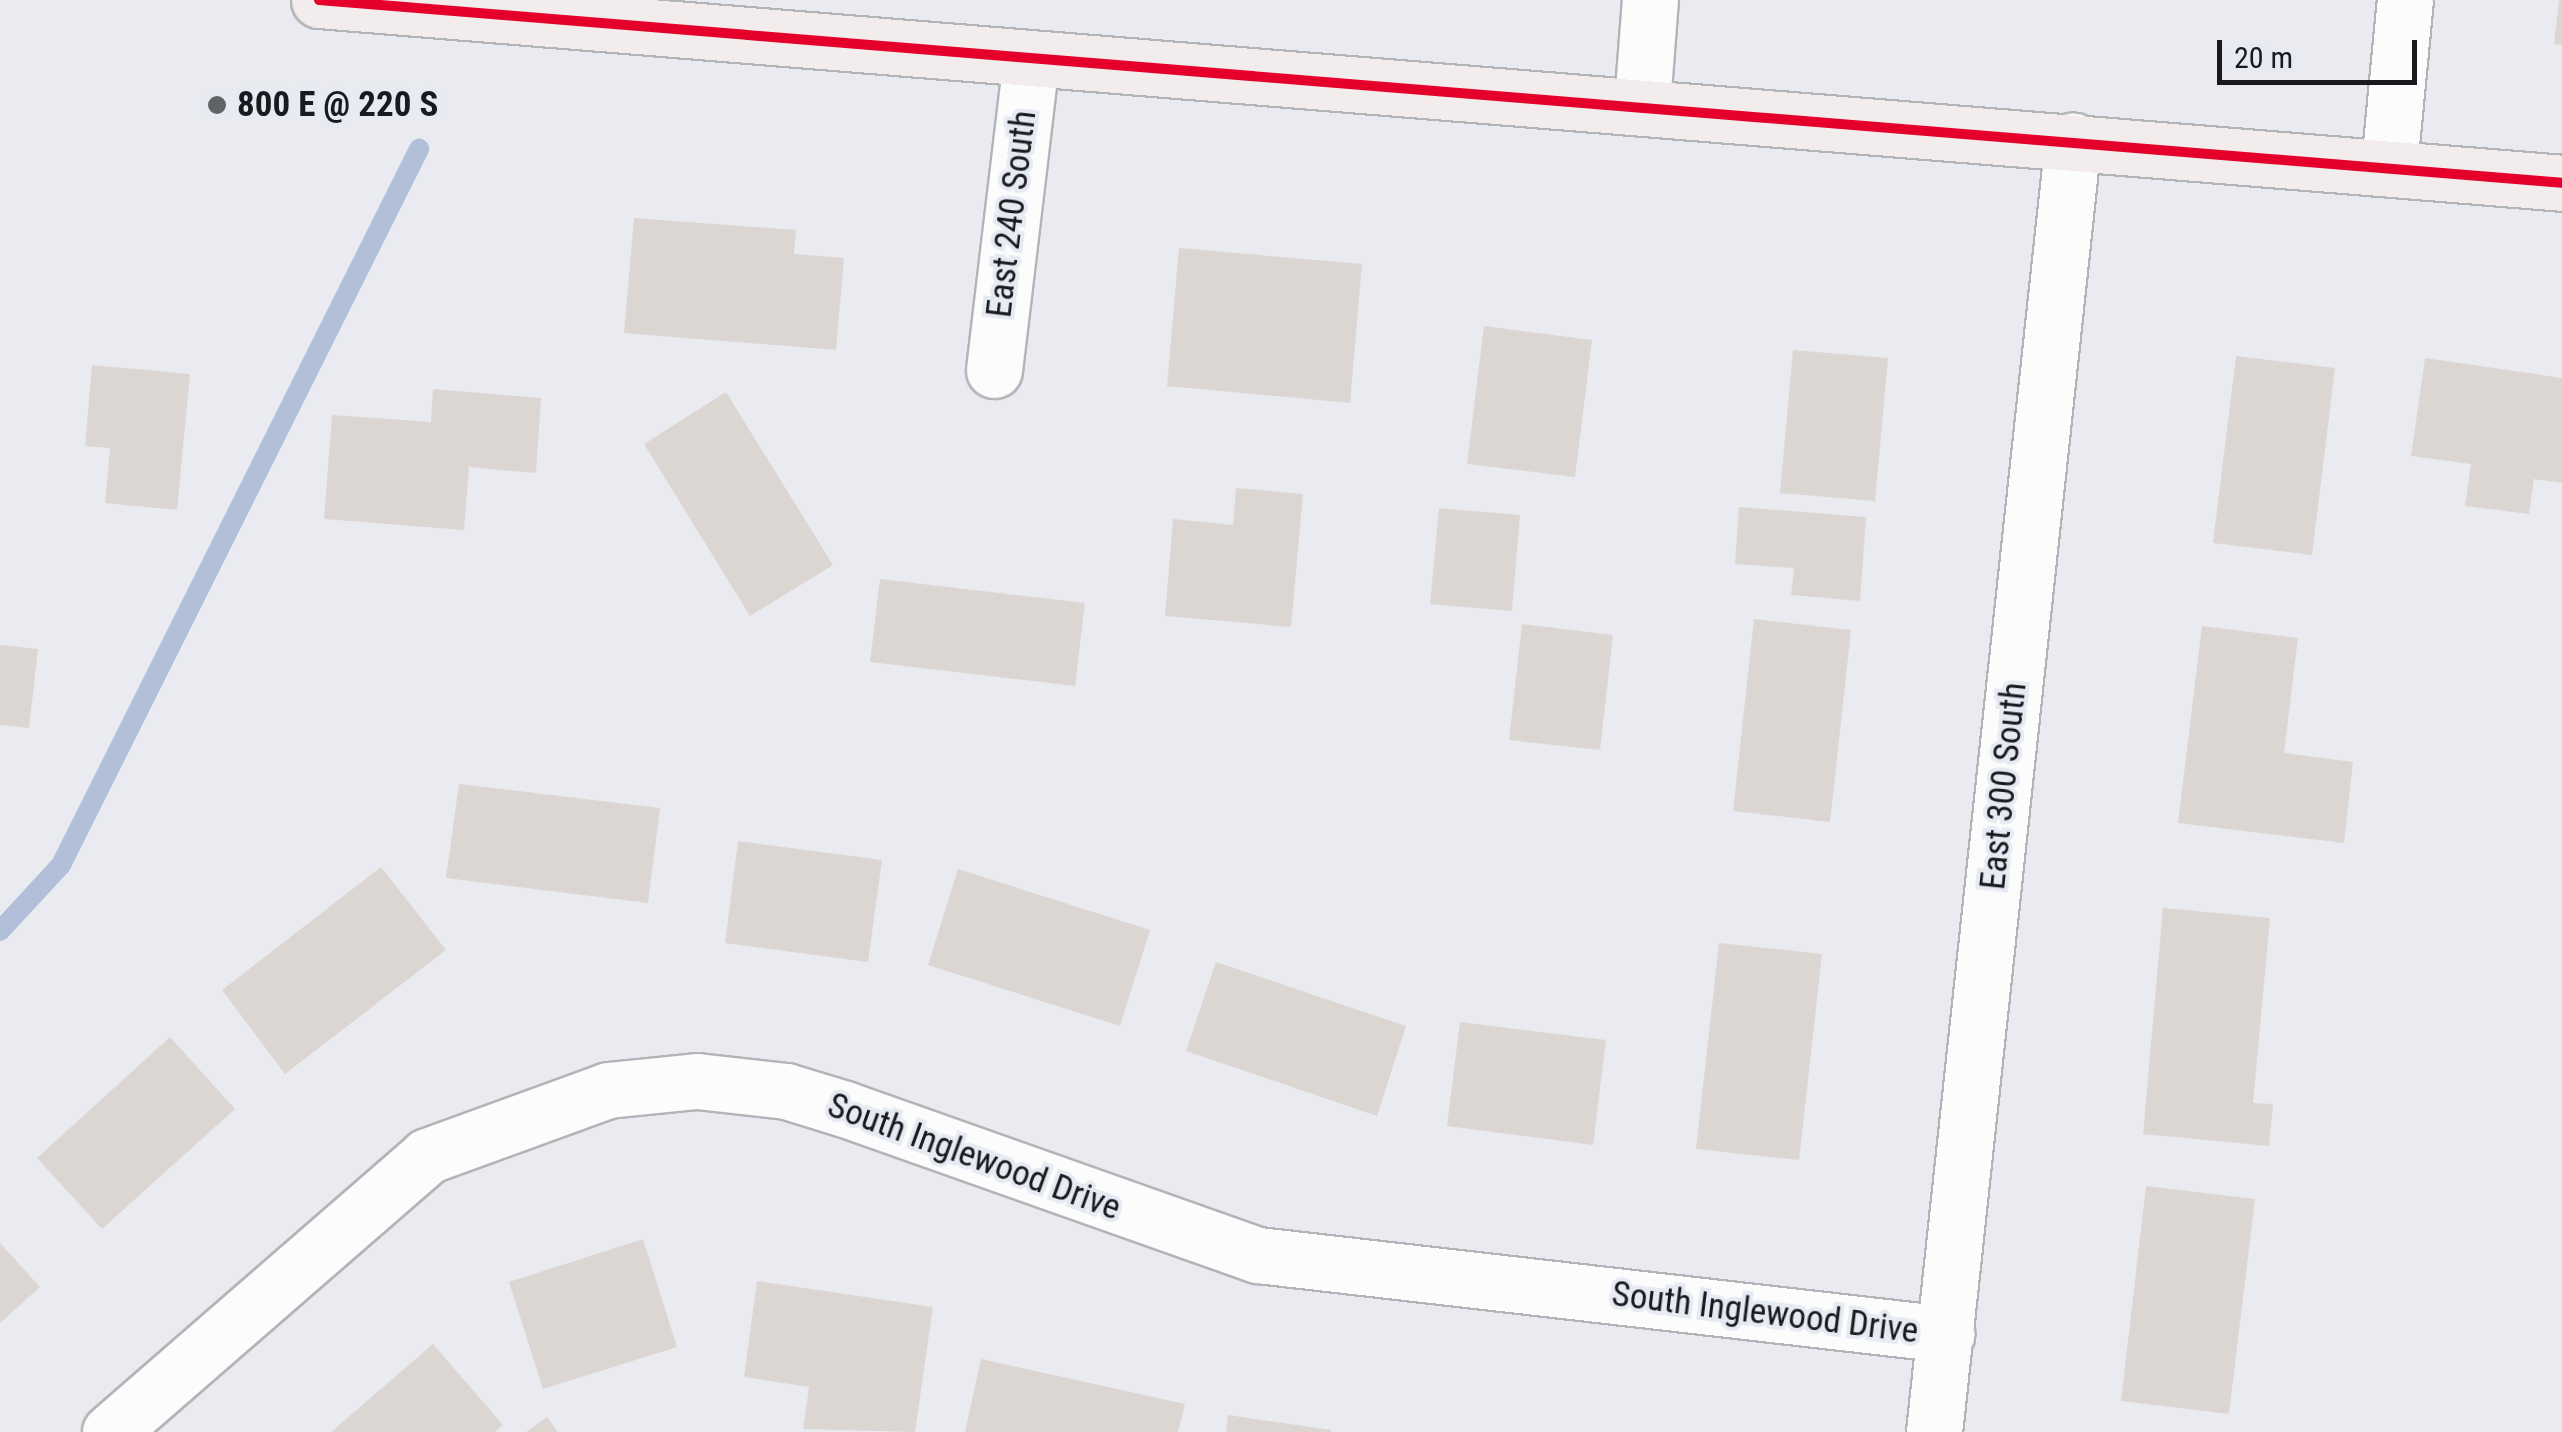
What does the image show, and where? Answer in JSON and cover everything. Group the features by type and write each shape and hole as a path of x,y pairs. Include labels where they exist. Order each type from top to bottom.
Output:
{"main road":[{"path":"319,0 1642,103 2390,165 2562,183"}],"street":[{"path":"1642,103 1650,0"},
{"path":"2390,165 2405,0"},
{"name":"East 240 South","path":"994,370 1031,58"},
{"name":"East 300 South","path":"1934,1432 2073,140"},
{"name":"South Inglewood Drive","path":"110,1432 427,1156 608,1090 697,1081 786,1092 844,1108 1258,1254 1946,1334"}],"building":[{"path":"2562,0 2562,45 2554,44"},
{"path":"634,218 796,230 794,254 844,258 836,350 624,333"},
{"path":"1179,248 1362,264 1350,403 1167,386"},
{"path":"1484,326 1592,340 1575,477 1467,464"},
{"path":"1793,350 1888,358 1875,501 1780,493"},
{"path":"2236,356 2335,368 2312,555 2213,543"},
{"path":"2425,358 2562,378 2562,483 2534,479 2529,514 2465,506 2471,464 2411,456"},
{"path":"92,365 190,374 177,510 105,503 110,448 85,446"},
{"path":"433,389 541,398 536,473 469,467 464,530 324,519 332,415 431,422"},
{"path":"726,392 833,565 750,616 644,444"},
{"path":"1236,488 1303,494 1291,627 1165,616 1173,519 1233,525"},
{"path":"1739,507 1866,517 1860,601 1791,595 1794,568 1735,564"},
{"path":"1439,508 1520,515 1512,611 1430,604"},
{"path":"880,579 1085,603 1075,686 870,662"},
{"path":"1754,619 1851,630 1830,822 1733,811"},
{"path":"1522,624 1613,635 1600,750 1509,740"},
{"path":"2202,626 2298,638 2284,753 2353,762 2344,843 2178,823"},
{"path":"0,645 38,649 29,728 0,725"},
{"path":"459,784 660,808 648,903 446,878"},
{"path":"738,841 882,860 868,962 725,943"},
{"path":"381,867 446,950 285,1074 222,990"},
{"path":"958,869 1150,930 1120,1026 928,965"},
{"path":"2163,908 2270,918 2253,1103 2273,1104 2269,1146 2143,1134"},
{"path":"1719,943 1822,954 1799,1160 1696,1149"},
{"path":"1216,962 1406,1026 1377,1116 1186,1051"},
{"path":"1460,1022 1606,1040 1593,1145 1447,1126"},
{"path":"170,1037 235,1109 102,1229 37,1158"},
{"path":"2146,1186 2255,1199 2229,1414 2121,1401"},
{"path":"643,1239 677,1347 543,1389 509,1282"},
{"path":"0,1243 40,1287 0,1323"},
{"path":"757,1281 933,1307 915,1432 803,1429 809,1387 744,1377"},
{"path":"433,1344 503,1425 495,1432 331,1432"},
{"path":"981,1359 1185,1404 1178,1432 965,1432"},
{"path":"1228,1415 1331,1430 1331,1432 1226,1432"},
{"path":"547,1417 558,1432 526,1432"}],"waterway":[{"path":"0,931 61,865 419,149"}],"transit line":[{"path":"319,0 2562,183"}],"place":[{"name":"800 E @ 220 S","path":"217,105"}]}
